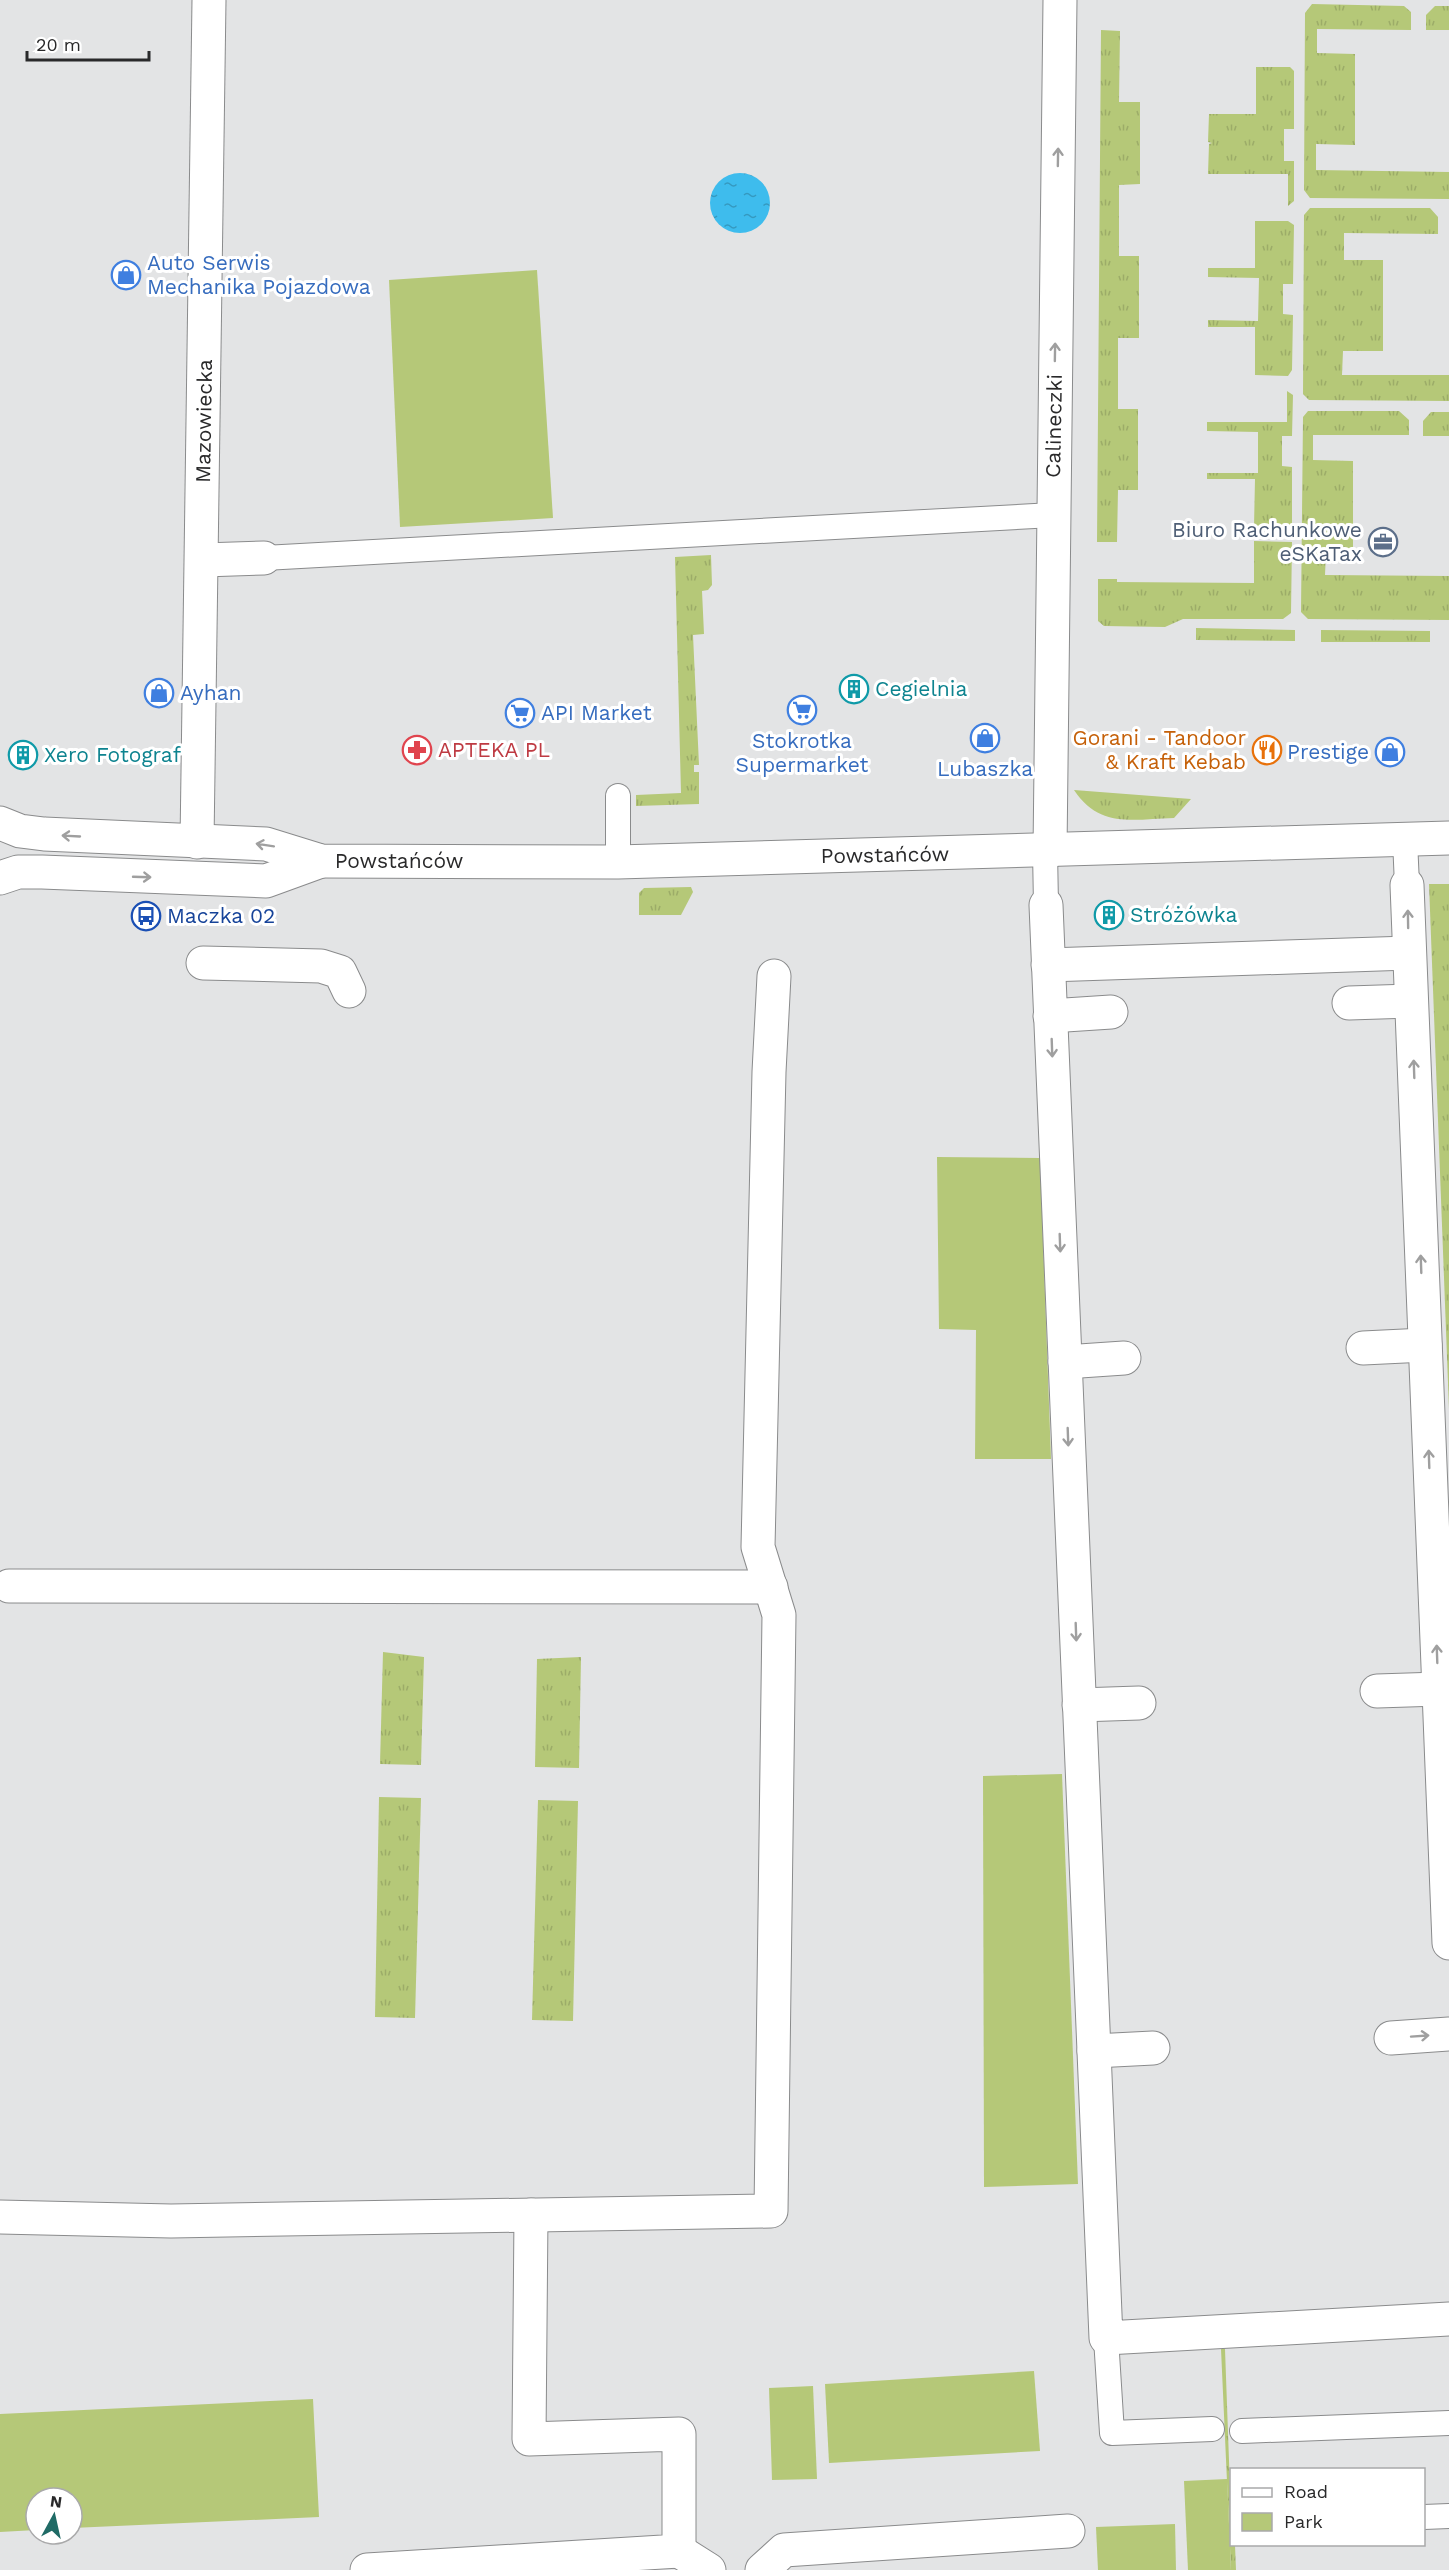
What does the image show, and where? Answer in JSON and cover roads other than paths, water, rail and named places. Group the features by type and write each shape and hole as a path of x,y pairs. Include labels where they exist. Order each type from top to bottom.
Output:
{"street":[{"name":"Mazowiecka","path":"197,842 203,560 209,0"},
{"name":"Calineczki","path":"1048,851 1060,0"},
{"path":"203,560 264,558"},
{"name":"Powstańców","path":"0,823 21,831 44,834 266,844 321,861 618,862 1449,838"},
{"name":"Powstańców","path":"0,878 18,873 42,872 266,881 321,861"},
{"path":"1407,885 1449,1943"},
{"path":"1046,905 1106,2338 1449,2319"},
{"path":"1048,965 1409,953"},
{"path":"203,963 321,966 340,972 349,991"},
{"path":"0,2217 142,2221 771,2211 779,1615 758,1546 769,1072 774,976"},
{"path":"1349,1004 1411,1001"},
{"path":"1050,1016 1110,1012"},
{"path":"1364,1348 1425,1345"},
{"path":"1065,1362 1124,1359"},
{"path":"9,1586 771,1587"},
{"path":"1377,1691 1439,1689"},
{"path":"1079,1705 1139,1703"},
{"path":"1391,2038 1449,2034"},
{"path":"1094,2051 1153,2048"},
{"path":"531,2215 529,2439 679,2434 678,2551"},
{"path":"762,2570 784,2550 1068,2531"},
{"path":"367,2570 678,2551 709,2570"}],"lane":[{"path":"264,558 1053,515"},
{"path":"618,796 618,862"},
{"path":"1406,840 1407,885"},
{"path":"1046,905 1048,851"},
{"path":"1106,2338 1112,2433 1212,2429"},
{"path":"1242,2431 1449,2423"},
{"path":"1425,2517 1449,2516"}],"water":[{"path":"740,173 761,182 770,203 761,224 740,233 719,224 710,203 719,182"}],"place":[{"name":"Auto Serwis Mechanika Pojazdowa","path":"126,275"},
{"name":"Biuro Rachunkowe eSKaTax","path":"1383,542"},
{"name":"Cegielnia","path":"854,689"},
{"name":"Ayhan","path":"159,693"},
{"name":"Stokrotka Supermarket","path":"802,710"},
{"name":"API Market","path":"520,713"},
{"name":"Lubaszka","path":"985,738"},
{"name":"APTEKA PL","path":"417,750"},
{"name":"Gorani - Tandoor & Kraft Kebab","path":"1267,750"},
{"name":"Prestige","path":"1390,752"},
{"name":"Xero Fotograf","path":"23,755"},
{"name":"Stróżówka","path":"1109,915"},
{"name":"Maczka 02","path":"146,916"}]}
